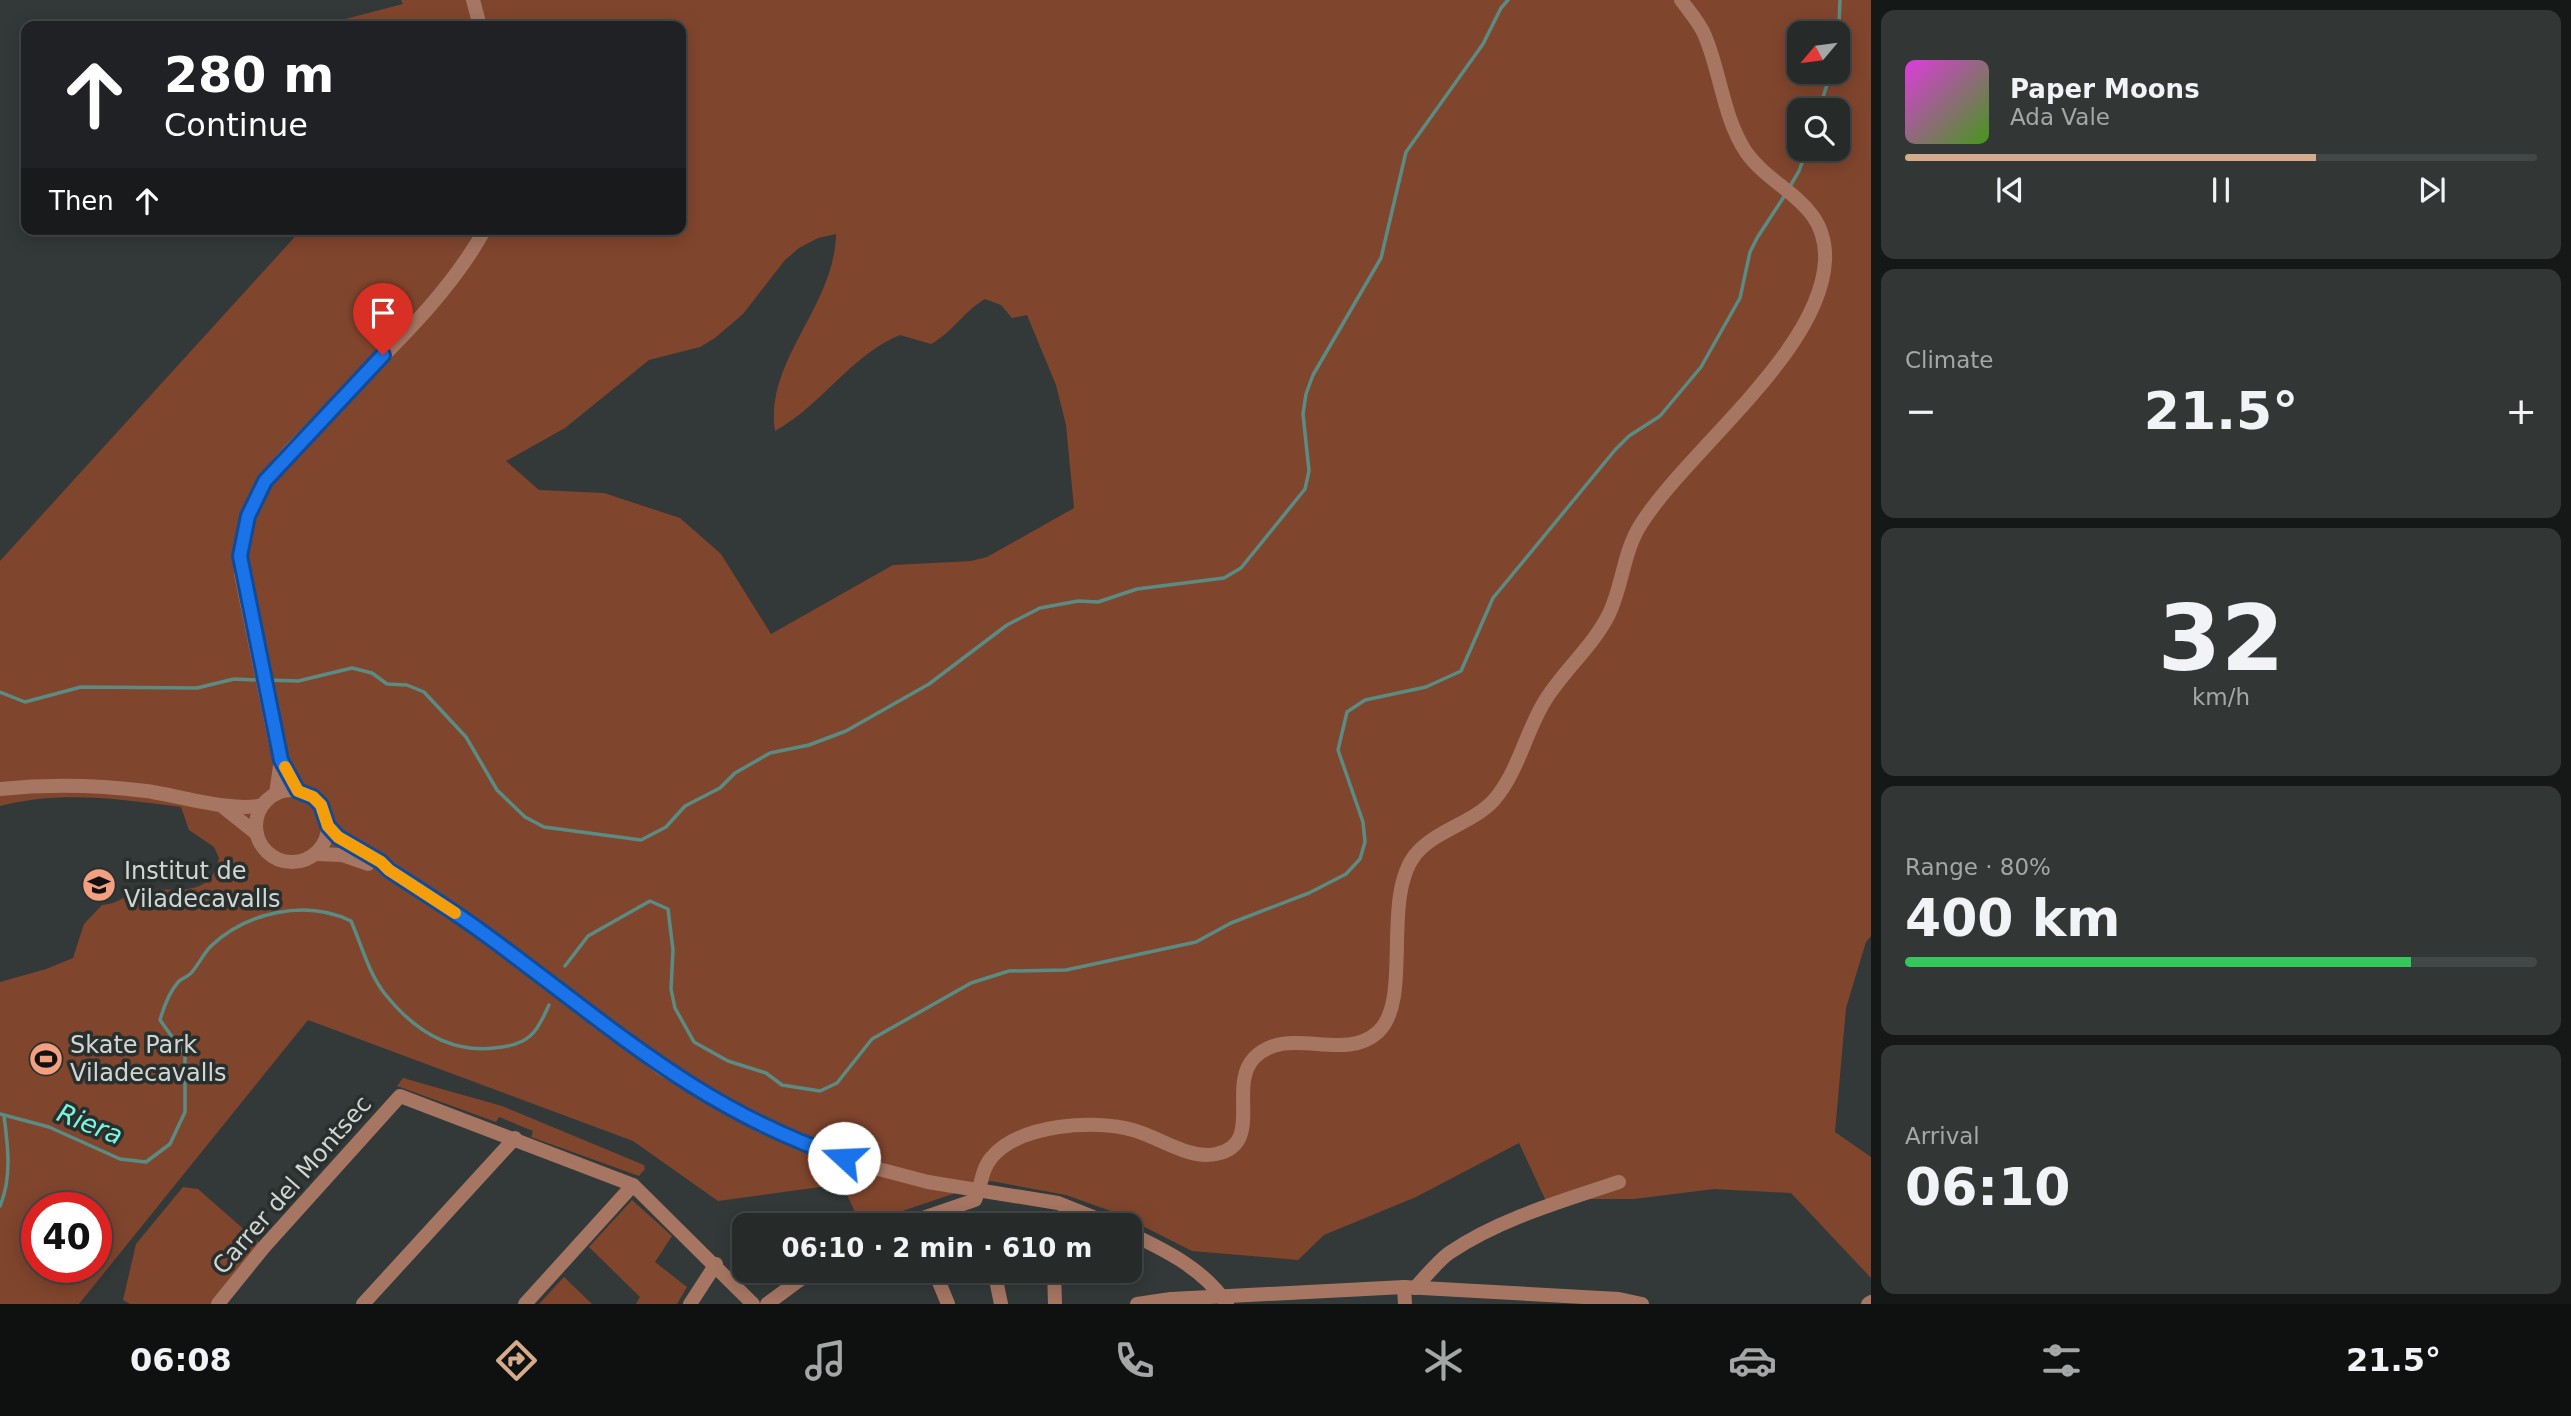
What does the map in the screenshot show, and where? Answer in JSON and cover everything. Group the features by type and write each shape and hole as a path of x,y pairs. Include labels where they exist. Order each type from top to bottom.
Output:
{"street":[{"path":"473,0 479,21"},
{"path":"937,1212 975,1200 985,1167 1002,1147 1035,1133 1060,1127 1115,1126 1205,1155 1227,1150 1237,1144 1243,1135 1242,1078 1253,1060 1263,1051 1283,1042 1361,1043 1377,1033 1388,1019 1394,989 1399,906 1403,884 1413,859 1424,847 1480,812 1496,797 1542,704 1603,624 1615,598 1621,567 1638,528 1762,383 1803,323 1822,278 1825,259 1821,232 1804,204 1760,169 1738,138 1705,35 1681,0"},
{"path":"316,854 326,839 326,815 317,801 298,791 281,760 240,556 248,516 281,463 452,278 481,235"},
{"path":"276,794 281,760"},
{"path":"0,789 71,785 146,791 253,808 262,805 276,794 298,791"},
{"path":"221,805 257,834"},
{"path":"262,805 256,822 257,834 264,849 279,860 298,862 316,854 342,855 389,870"},
{"path":"328,826 338,837 381,862 484,933 630,1046 724,1106 798,1141 871,1167 928,1182 1058,1203 1083,1213"},
{"name":"Carrer del Montsec","path":"218,1304 264,1247 400,1096 515,1138"},
{"path":"363,1304 515,1138 633,1185 716,1264 753,1304"},
{"path":"1405,1304 1409,1288 1448,1254 1480,1236 1547,1206 1619,1182"},
{"path":"525,1304 633,1185"},
{"path":"1142,1240 1189,1266 1224,1300"},
{"path":"690,1304 716,1264"},
{"path":"767,1304 795,1283"},
{"path":"939,1283 948,1304"},
{"path":"997,1283 1001,1304"},
{"path":"1054,1283 1055,1304"},
{"path":"1137,1304 1409,1288 1619,1299 1643,1304"}],"shaded area":[{"path":"401,0 1871,0 1871,936 1866,942 1846,1008 1835,1132 1871,1157 1871,1278 1791,1193 1714,1189 1634,1199 1545,1199 1519,1143 1416,1197 1324,1235 1298,1260 1192,1251 1142,1226 1142,1213 1116,1213 1066,1195 991,1181 896,1213 855,1213 842,1184 718,1201 633,1141 308,1020 112,1263 112,1192 21,1192 21,1283 96,1283 79,1304 0,1304 0,982 73,958 84,924 102,905 137,892 197,887 214,873 219,858 214,847 189,830 181,807 90,797 45,798 0,806 0,561 297,235 686,235 686,21 344,21 403,4","holes":["836,234 833,260 780,381 774,405 775,431 807,408 851,367 882,344 900,335 931,344 985,299 1001,305 1012,318 1027,315 1056,385 1066,425 1074,508 987,557 971,561 893,565 771,634 721,554 680,518 604,493 539,490 506,461 565,428 649,360 700,347 715,338 743,314 785,260 799,248 818,238"]},
{"path":"403,1078 502,1106 644,1165 645,1169 639,1176 531,1137 533,1131 499,1117 496,1122 397,1086"},
{"path":"183,1187 198,1189 264,1247 218,1304 130,1304 123,1300 136,1244"},
{"path":"632,1200 672,1236 655,1262 687,1287 677,1304 636,1304 640,1297 589,1247"},
{"path":"564,1277 592,1304 539,1304"}],"waterway":[{"path":"266,680 298,681 352,668 372,673 387,684 407,685 424,692 466,737 497,790 525,817 544,827 641,840 666,827 685,806 720,788 735,773 770,753 809,745 846,731 929,684 1007,625 1040,608 1078,601 1098,602 1137,589 1224,578 1241,568 1305,489 1309,471 1303,414 1313,375 1381,258 1406,152 1483,44 1501,8 1508,0"},
{"path":"1839,21 1840,0"},
{"path":"1823,98 1827,84"},
{"path":"1789,188 1803,161"},
{"path":"565,966 588,936 650,901 668,909 673,950 671,989 675,1008 694,1042 728,1061 766,1073 782,1085 820,1091 837,1083 872,1039 971,983 1009,971 1066,970 1196,942 1231,923 1309,893 1346,874 1360,859 1365,842 1363,822 1338,750 1347,712 1365,700 1426,687 1461,671 1493,598 1615,450 1629,436 1660,416 1701,367 1740,298 1750,252 1785,195"},
{"path":"0,692 25,702 81,687 197,688 234,679 259,680"},
{"name":"Riera","path":"0,1114 49,1127 120,1159 146,1162 170,1144 185,1112 185,1055 160,1020 170,994 179,981 192,972 211,946 226,934 259,917 278,912 315,911 334,914 351,921 370,968 385,994 420,1028 447,1042 478,1049 499,1048 518,1043 536,1030 549,1005"},
{"path":"0,1206 8,1173 4,1116"}],"slow traffic":[{"path":"285,767 298,791 309,794 321,805 328,826 338,837 381,862 455,913"}],"place":[{"name":"Institut de Viladecavalls","path":"99,885"},
{"name":"Skate Park Viladecavalls","path":"46,1059"}],"route":[{"path":"383,355 265,481 248,516 243,538 241,574 254,627 276,745 298,791 309,794 321,805 328,826 338,837 381,862 484,933 578,1007 662,1068 761,1126 844,1158"}]}
